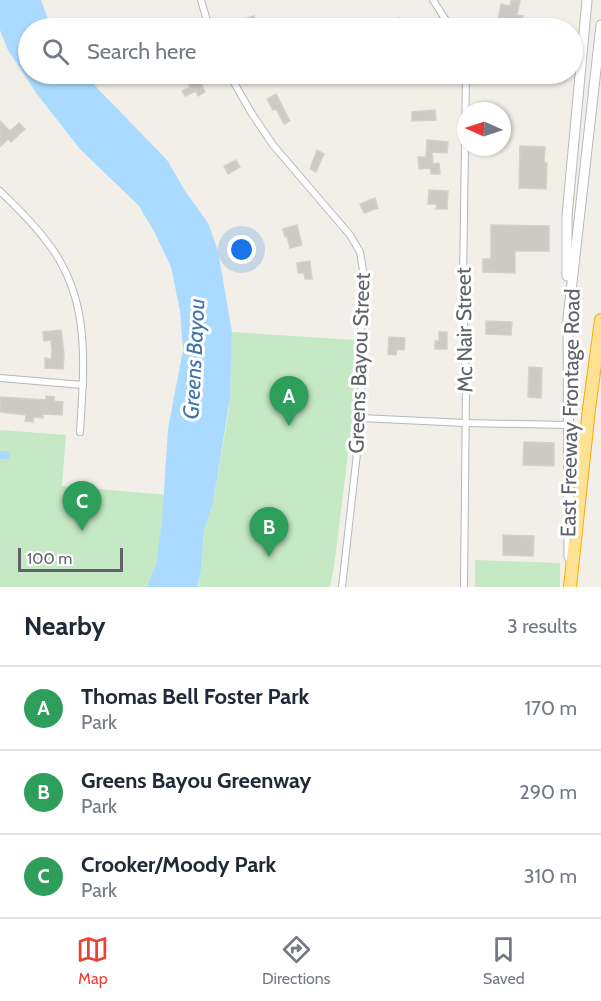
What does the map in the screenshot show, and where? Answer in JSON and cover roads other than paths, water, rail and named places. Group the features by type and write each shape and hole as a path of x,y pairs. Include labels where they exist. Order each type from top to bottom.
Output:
{"highway":[{"path":"570,587 601,320"}],"main road":[{"path":"583,24 587,0"},
{"name":"East Freeway Frontage Road","path":"570,587 568,318 601,25"},
{"path":"568,318 567,216 576,84"}],"street":[{"path":"201,0 206,18"},
{"path":"433,0 444,18"},
{"name":"Greens Bayou Street","path":"235,84 273,145 350,235 360,252 363,270 361,418 342,587"},
{"name":"Mc Nair Street","path":"464,587 463,272 466,84"},
{"path":"0,191 45,238 61,262 69,281 81,322 85,357 80,432"},
{"path":"0,378 83,385"},
{"path":"361,418 567,425"}],"water":[{"path":"0,0 41,0 47,18 18,18 18,65 8,50 0,30"},
{"name":"Greens Bayou","path":"30,84 94,84 167,160 185,191 208,223 218,251 232,332 230,398 213,503 204,531 201,570 197,587 147,587 156,564 162,522 168,429 183,350 180,311 171,267 139,206 80,149"}],"waterway":[{"path":"0,455 6,455"}],"place":[{"name":"Thomas Bell Foster Park","path":"289,426"},
{"name":"Crooker/Moody Park","path":"82,531"},
{"name":"Greens Bayou Greenway","path":"269,557"}]}
